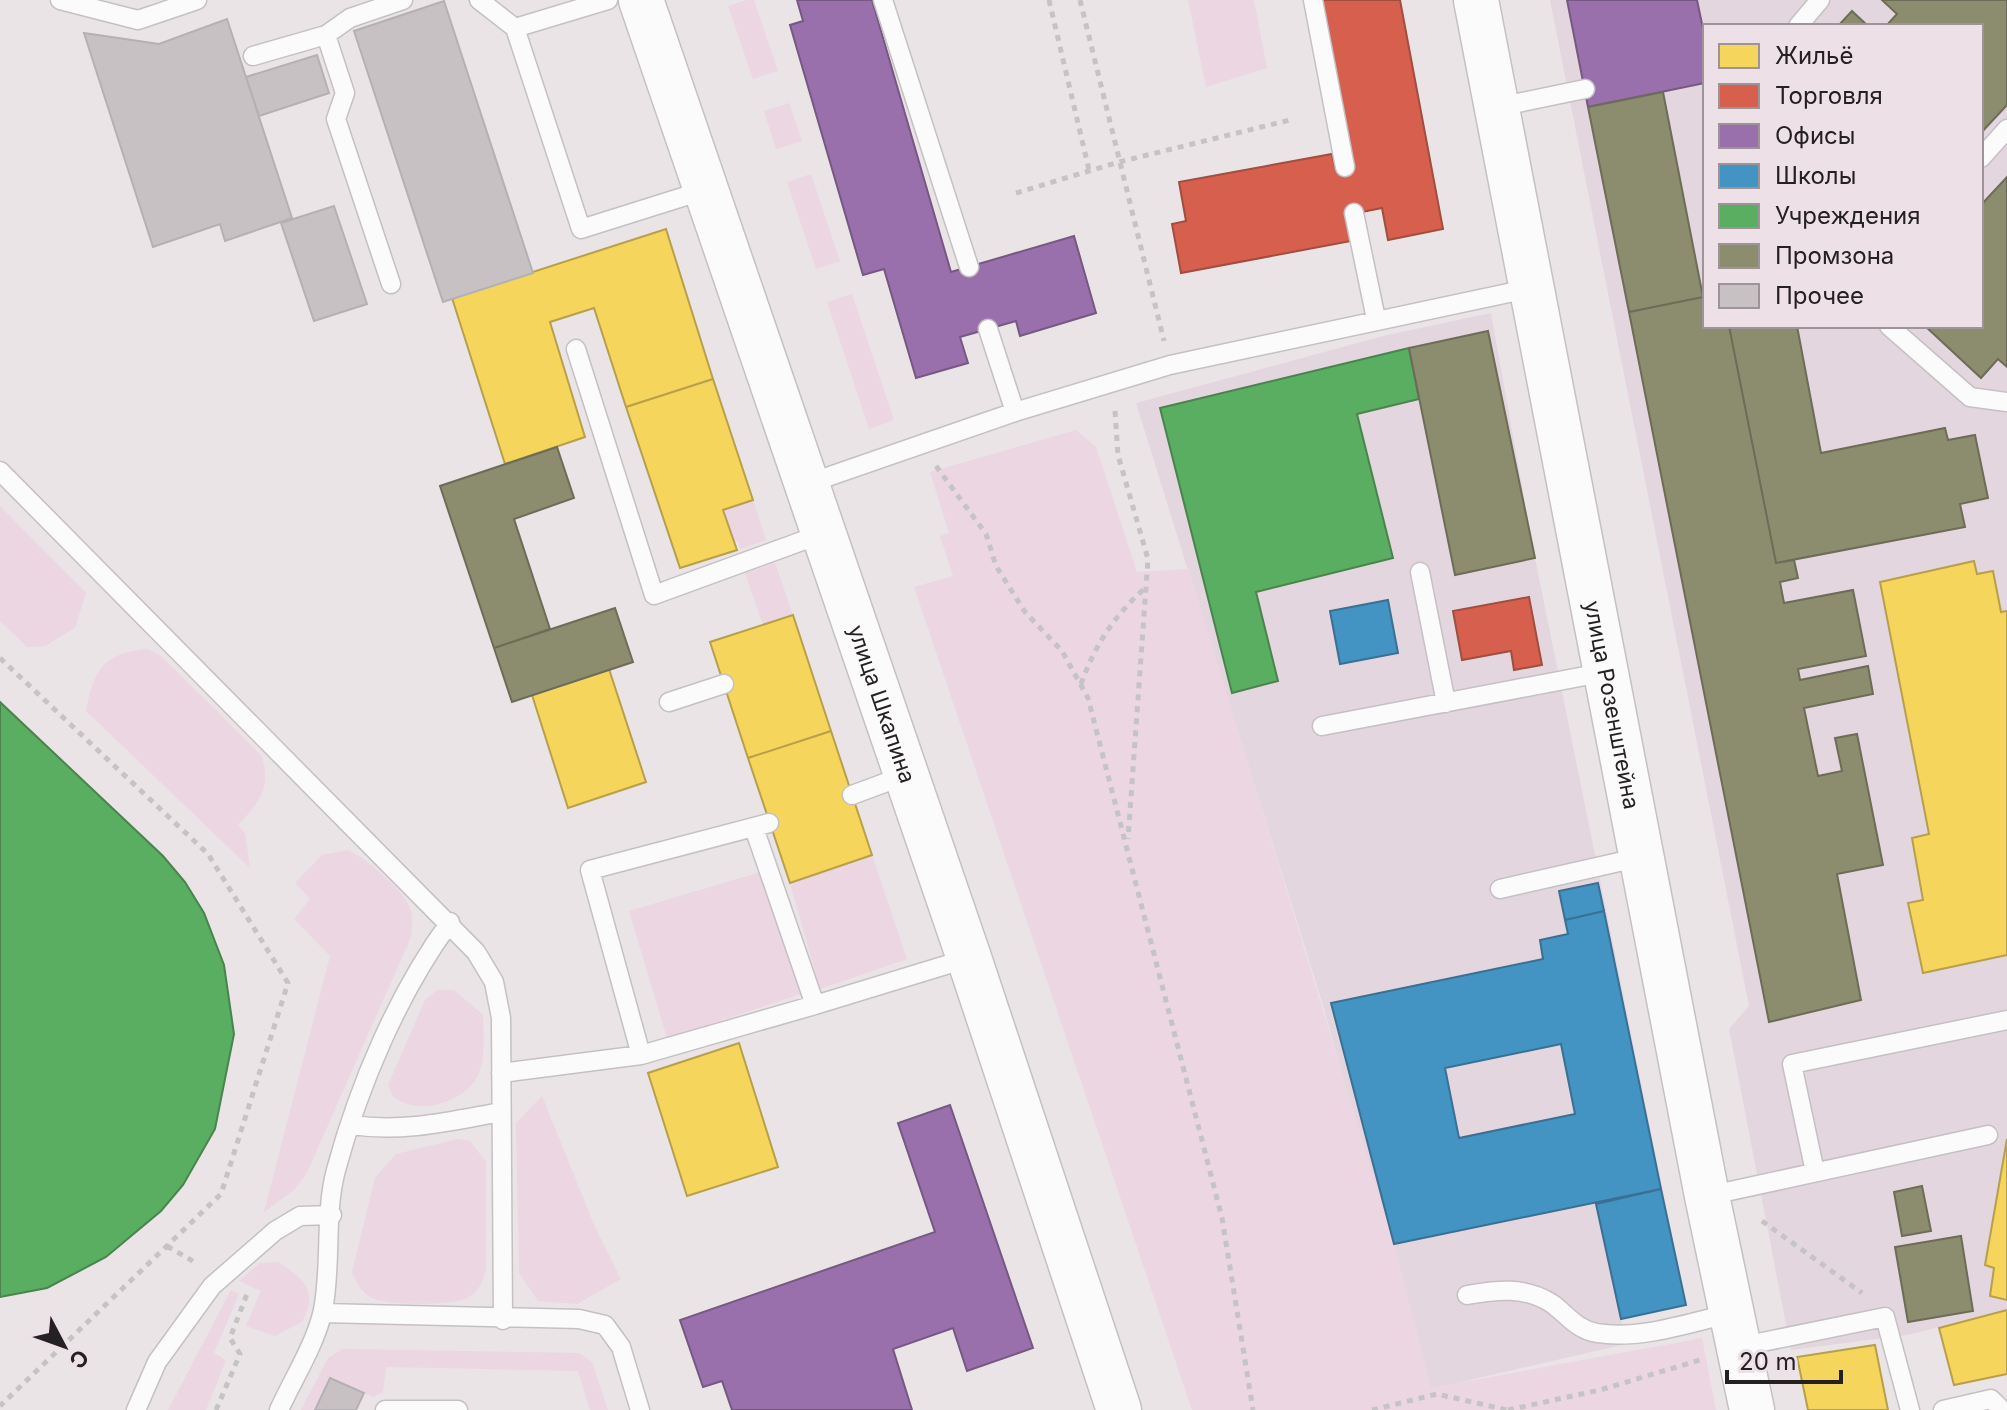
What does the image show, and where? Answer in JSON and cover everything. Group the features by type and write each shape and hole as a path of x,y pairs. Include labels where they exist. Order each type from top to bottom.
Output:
{"main road":[{"name":"улица Шкапина","path":"641,0 969,958 1119,1410"},
{"name":"улица Розенштейна","path":"1476,0 1707,1196 1725,1339 1752,1410"}],"lane":[{"path":"60,0 138,20 197,0"},
{"path":"253,56 326,35 350,18 403,0"},
{"path":"479,0 515,28 581,229 705,190"},
{"path":"515,28 608,0"},
{"path":"883,0 969,267"},
{"path":"1313,0 1345,167"},
{"path":"1800,24 1820,0"},
{"path":"326,35 345,93 336,119 391,284"},
{"path":"1498,107 1585,89"},
{"path":"1983,156 2007,129"},
{"path":"1354,213 1376,319"},
{"path":"807,484 1015,412 1170,365 1532,288"},
{"path":"1891,328 1970,397 2007,402"},
{"path":"988,329 1015,412"},
{"path":"576,349 654,595 824,533"},
{"path":"0,471 450,922 476,952 494,982 501,1018 503,1320"},
{"path":"1420,572 1446,703"},
{"path":"1322,726 1606,672"},
{"path":"669,702 724,684"},
{"path":"852,795 906,775"},
{"path":"641,1055 590,870 762,826 815,1005"},
{"path":"1500,889 1642,857"},
{"path":"279,1410 323,1313 335,1173 372,1069 423,959 450,922"},
{"path":"501,1073 641,1055 969,958"},
{"path":"1815,1172 1792,1064 2007,1020"},
{"path":"352,1125 381,1130 413,1128 501,1112"},
{"path":"1707,1196 1988,1135"},
{"path":"136,1410 157,1362 212,1286 275,1231 300,1216 332,1215"},
{"path":"1467,1295 1500,1289 1527,1292 1551,1304 1573,1324 1596,1333 1725,1339 1885,1317 1910,1410"},
{"path":"323,1313 503,1320 579,1319 605,1325 621,1347 640,1410"},
{"path":"1943,1410 1991,1399 2002,1410"},
{"path":"385,1410 458,1410"}],"path":[{"path":"1049,0 1089,171"},
{"path":"1080,0 1170,365"},
{"path":"1016,193 1119,162 1290,120"},
{"path":"1119,381 1115,432 1118,455 1148,559 1127,844"},
{"path":"920,445 986,534 996,566 1025,612 1062,651 1088,698 1222,1218 1253,1410"},
{"path":"1081,685 1094,648 1123,607 1145,588"},
{"path":"0,658 208,854 288,983 221,1194 0,1406"},
{"path":"1762,1221 1869,1298 1885,1317"},
{"path":"1372,1410 1437,1394 1508,1410 1600,1390 1725,1339"}],"shaded area":[{"path":"754,0 778,71 753,79 728,6"},
{"path":"1188,0 1254,0 1267,68 1206,87"},
{"path":"1550,0 2007,0 2007,1139 1985,1265 1994,1268 1990,1296 2007,1300 2007,1310 1907,1335 1791,1350 1729,1029 1749,1006"},
{"path":"789,103 802,141 776,149 764,111"},
{"path":"811,174 840,261 816,269 787,182"},
{"path":"852,294 894,420 869,429 827,302"},
{"path":"1491,313 1535,558 1686,1305 1621,1319 1626,1344 1431,1389 1322,1002 1136,403 1387,335"},
{"path":"1076,430 1096,447 1137,572 1189,569 1394,1244 1431,1388 1702,1338 1716,1410 1192,1410 914,587 953,576 940,536 949,533 930,472"},
{"path":"753,500 766,540 740,549 738,541 734,542 723,510"},
{"path":"0,506 86,593 75,628 45,646 27,647 0,621"},
{"path":"775,563 793,615 763,625 745,573"},
{"path":"148,649 161,656 261,755 265,776 262,793 238,825 245,833 250,868 86,711 92,685 103,666 121,654"},
{"path":"348,850 374,868 408,903 412,920 411,937 306,1175 294,1190 264,1212 330,956 294,919 310,899 295,883 322,855"},
{"path":"872,855 907,959 820,989 790,883"},
{"path":"764,871 804,993 667,1038 629,911"},
{"path":"437,990 454,990 483,1015 481,1067 470,1087 459,1095 431,1106 413,1105 393,1097 388,1085 425,1000"},
{"path":"542,1096 595,1227 621,1279 577,1304 538,1301 519,1273 516,1123"},
{"path":"458,1139 470,1141 486,1162 486,1271 480,1286 469,1297 450,1302 404,1303 370,1297 361,1289 352,1272 375,1178 396,1154"},
{"path":"278,1262 302,1280 309,1294 309,1302 302,1322 275,1336 246,1326 261,1291 239,1281 260,1263"},
{"path":"231,1290 239,1294 214,1353 226,1360 206,1410 168,1410"},
{"path":"342,1349 579,1353 592,1362 608,1410 590,1410 578,1371 386,1367 383,1392 373,1397 330,1378 315,1410 301,1410 328,1358"}],"building: Жильё":[{"path":"666,229 713,379 626,407 594,308 550,322 585,437 505,464 452,298"},
{"path":"713,379 753,500 723,510 737,550 680,568 626,407"},
{"path":"1974,561 1977,574 1993,571 2001,612 2007,611 2007,955 1923,973 1908,903 1923,900 1912,838 1929,834 1880,582"},
{"path":"793,615 831,731 748,758 710,642"},
{"path":"609,669 646,782 568,808 532,695"},
{"path":"831,731 872,855 790,883 748,758"},
{"path":"739,1043 778,1167 687,1196 648,1073"},
{"path":"2007,1139 2007,1300 1990,1296 1994,1268 1985,1265"},
{"path":"2007,1310 2007,1374 1954,1385 1939,1328"},
{"path":"1875,1345 1888,1410 1808,1410 1797,1357"}],"building: Торговля":[{"path":"1321,0 1400,0 1443,229 1388,240 1382,208 1347,215 1351,241 1181,273 1172,224 1186,221 1179,182 1332,154 1335,168 1352,165"},
{"path":"1529,597 1542,665 1514,670 1511,651 1462,660 1453,611"}],"building: Офисы":[{"path":"797,0 872,0 951,272 1074,236 1096,313 1020,336 1016,321 960,337 968,363 916,378 884,269 863,275 790,25 803,21"},
{"path":"1567,0 1697,0 1703,28 1703,83 1588,107"},
{"path":"950,1105 1033,1348 967,1371 953,1328 893,1349 912,1410 732,1410 722,1381 703,1387 680,1320 935,1232 898,1123"}],"building: Школы":[{"path":"1388,600 1398,653 1340,664 1330,611"},
{"path":"1598,883 1604,911 1565,920 1559,891"},
{"path":"1604,911 1661,1189 1394,1244 1331,1003 1543,959 1540,940 1568,934 1565,920","holes":["1561,1044 1575,1114 1459,1138 1445,1068"]},
{"path":"1661,1189 1686,1305 1621,1319 1596,1204"}],"building: Учреждения":[{"path":"1409,348 1419,399 1357,414 1393,558 1256,592 1278,681 1232,693 1160,408"},
{"path":"0,702 163,856 185,882 204,913 224,965 234,1034 215,1129 183,1185 161,1211 106,1257 47,1288 0,1297"}],"building: Промзона":[{"path":"1882,0 2007,0 2007,105 1983,131 1983,24 1888,24 1897,14"},
{"path":"1852,11 1866,24 1840,24"},
{"path":"1663,92 1703,297 1629,312 1588,107"},
{"path":"2007,177 2007,367 1998,359 1981,378 1927,328 1983,328 1983,203"},
{"path":"1703,297 1703,328 1729,328 1776,563 1794,560 1798,578 1780,582 1784,603 1853,590 1866,656 1798,669 1800,680 1868,666 1873,694 1804,708 1818,776 1842,771 1835,738 1857,734 1883,865 1837,874 1861,1000 1769,1022 1629,312"},
{"path":"1729,328 1797,328 1821,453 1945,428 1948,440 1975,435 1988,498 1960,504 1965,527 1776,563"},
{"path":"1488,331 1535,558 1455,575 1409,348"},
{"path":"557,447 574,498 514,519 550,629 494,648 440,486"},
{"path":"615,608 633,662 512,702 494,648"},
{"path":"1922,1186 1931,1231 1902,1236 1894,1192"},
{"path":"1961,1236 1973,1311 1908,1322 1895,1247"}],"building: Прочее":[{"path":"444,1 533,273 443,302 354,31"},
{"path":"227,19 292,218 225,241 220,224 153,247 84,33 159,44"},
{"path":"317,55 329,93 259,116 246,77"},
{"path":"334,206 367,304 314,321 281,223"},
{"path":"330,1378 364,1393 356,1410 315,1410"}]}
